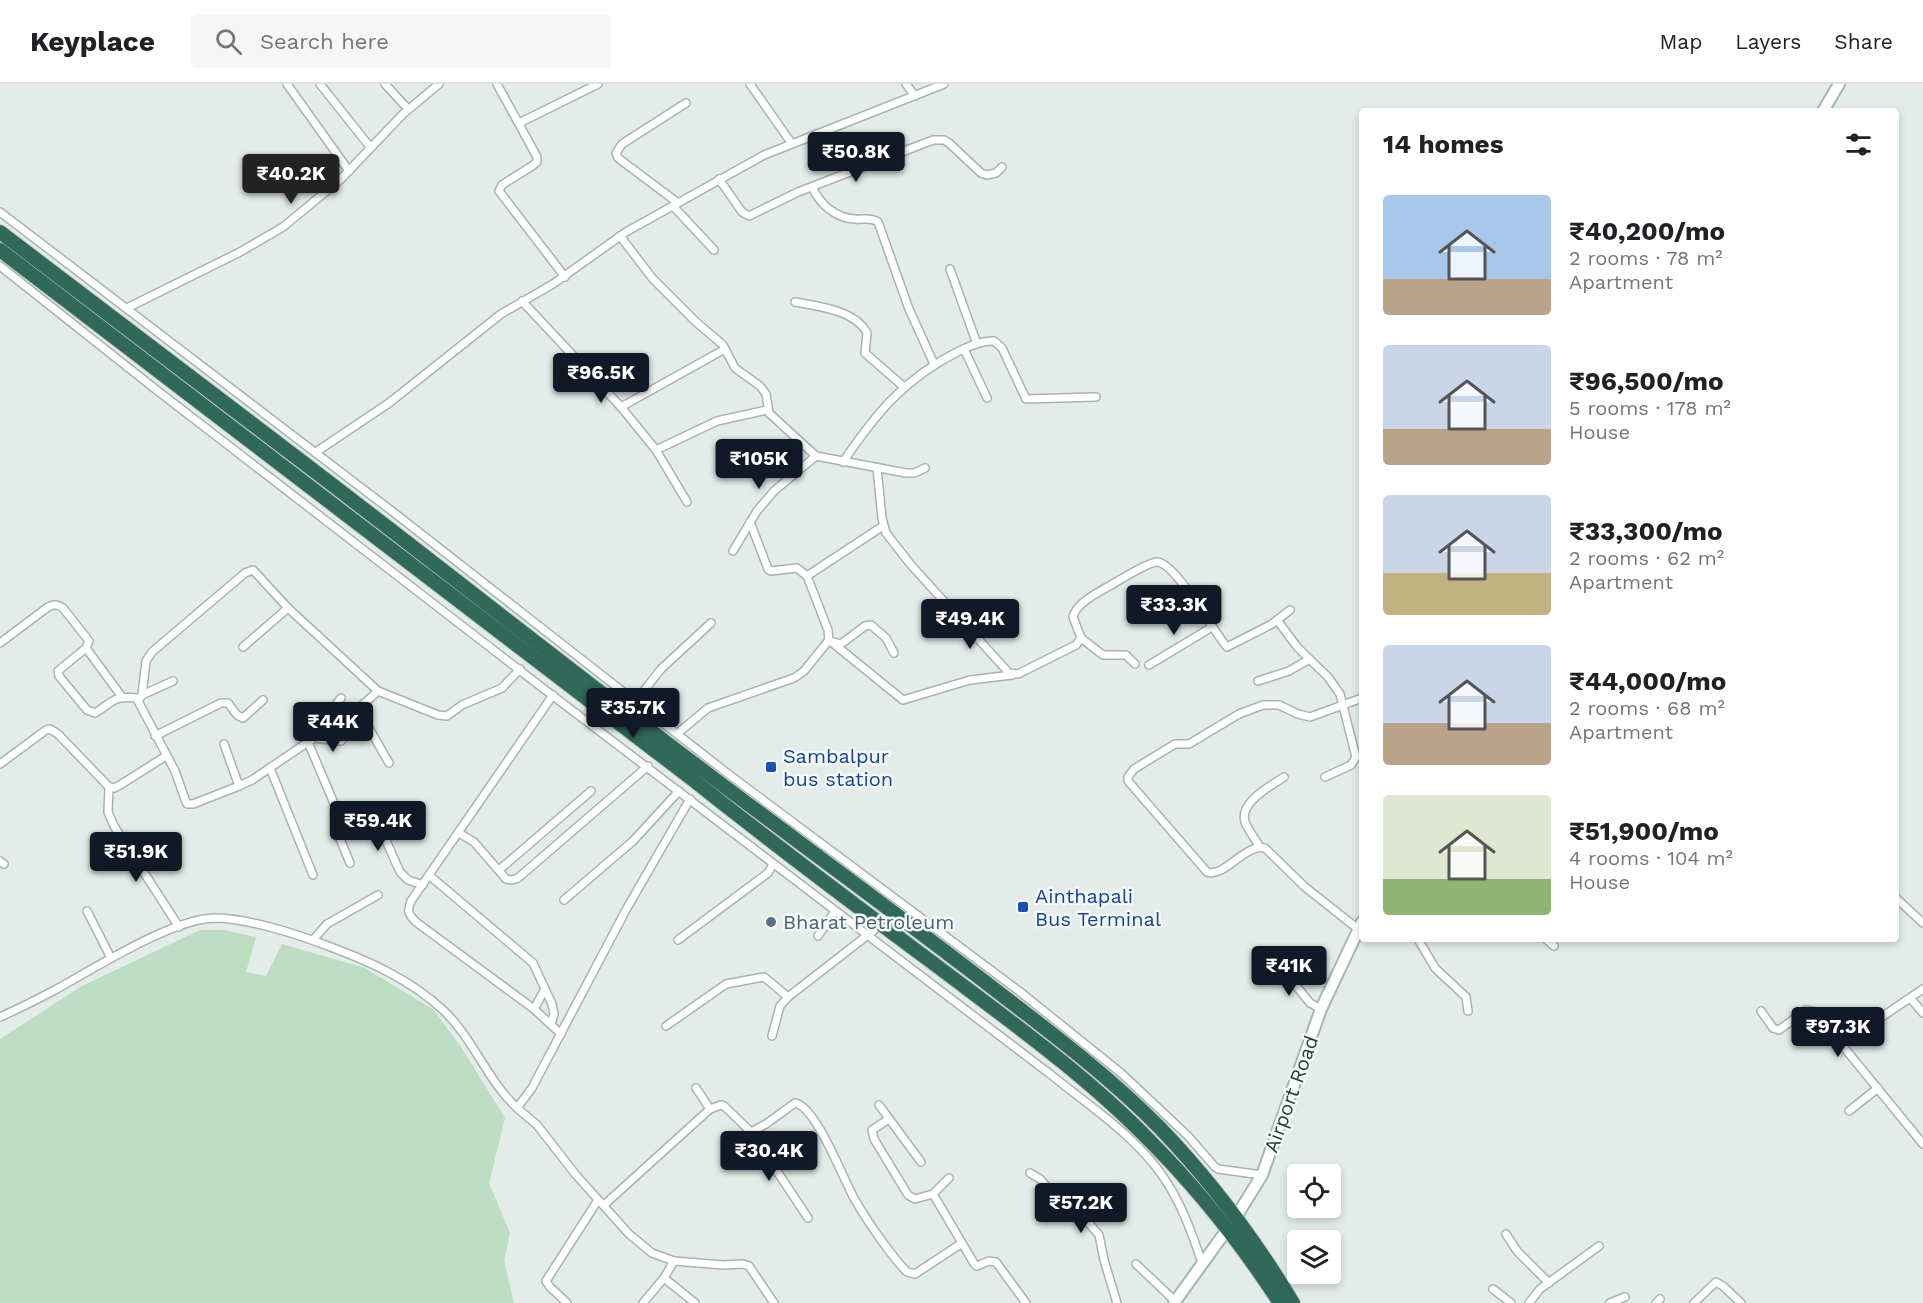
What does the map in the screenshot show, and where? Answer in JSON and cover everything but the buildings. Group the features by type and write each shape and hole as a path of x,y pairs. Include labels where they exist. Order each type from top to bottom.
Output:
{"highway":[{"path":"0,232 318,473 660,738 899,909 1124,1093 1161,1129 1236,1217 1293,1303"},
{"path":"0,250 1077,1075 1149,1139 1203,1199 1280,1303"}],"main road":[{"path":"1825,108 1839,84"},
{"name":"Airport Road","path":"1174,1302 1236,1217 1262,1175 1321,1010 1359,927"}],"street":[{"path":"287,84 349,171"},
{"path":"320,84 370,147"},
{"path":"385,84 408,109"},
{"path":"127,308 261,241 292,220 349,171 408,109 439,84"},
{"path":"497,84 536,153 537,162 502,185 499,191 565,277"},
{"path":"519,123 598,84"},
{"path":"750,84 792,144"},
{"path":"906,84 915,96"},
{"path":"316,453 389,403 501,314 565,277 620,236 764,155 944,84"},
{"path":"686,103 622,144 616,153 618,158 675,205 714,250"},
{"path":"719,179 742,212 749,216 784,198 939,139 949,143 987,176 996,173 1002,167"},
{"path":"812,187 822,204 847,219 870,218 878,222 906,300 934,364"},
{"path":"0,212 678,733 899,909 1018,991 1122,1073 1188,1137 1214,1166 1218,1169 1262,1175"},
{"path":"620,236 653,279 695,321 716,338 735,368 760,386 768,400 767,410"},
{"path":"0,266 154,388 1050,1074 1131,1139 1162,1175 1189,1224 1202,1263"},
{"path":"950,269 977,344"},
{"path":"522,301 621,407 656,450 687,502"},
{"path":"795,302 831,309 860,325 867,333 865,353 904,387"},
{"path":"843,462 874,418 904,387 934,364 977,344 994,341 1002,348 1026,399 1096,397"},
{"path":"621,407 725,349"},
{"path":"964,349 987,398"},
{"path":"656,450 717,421 767,410"},
{"path":"767,410 816,456 906,473 914,473 925,468"},
{"path":"733,551 750,522 774,491 816,456"},
{"path":"877,468 883,526 893,544 1005,670 1012,675"},
{"path":"678,733 708,708 794,678 804,671 828,640 828,630 807,576 797,568 771,571 768,569 750,522"},
{"path":"807,576 883,526"},
{"path":"1135,664 1126,655 1103,655 1081,638 1073,617 1079,606 1112,585 1156,562 1170,570 1180,581 1227,646 1277,620 1290,610"},
{"path":"378,691 358,709 347,734 341,741 317,737 239,786 194,804 188,804 175,771 139,705 146,662 152,652 249,571 256,573 288,608 378,691 438,715 447,716 462,705 502,688 520,669"},
{"path":"0,643 54,604 63,608 89,642 86,648 58,671 59,676 91,713 98,712 110,702 122,697 140,697 173,681"},
{"path":"243,647 288,608"},
{"path":"1277,620 1308,660 1328,677 1340,694 1344,705 1356,757 1351,765 1325,777"},
{"path":"636,701 661,669 711,623"},
{"path":"828,640 841,644 865,626 870,625 886,638 894,653"},
{"path":"1149,665 1212,627"},
{"path":"828,640 903,700 970,680 1018,674 1071,649 1081,638"},
{"path":"86,648 122,697"},
{"path":"1258,681 1289,671 1308,660"},
{"path":"553,695 430,876 411,900 408,909 409,915 534,1009 561,1034"},
{"path":"317,737 322,723 341,698"},
{"path":"1260,847 1215,873 1207,872 1128,781 1128,777 1134,770 1172,746 1178,743 1189,744 1239,714 1263,705 1279,705 1310,717 1359,699"},
{"path":"155,736 221,703 228,704 237,716 243,718 263,700"},
{"path":"358,709 389,763"},
{"path":"0,764 50,729 58,734 109,787 114,788 120,785 166,756"},
{"path":"308,742 344,827"},
{"path":"224,744 239,786"},
{"path":"459,833 474,842 506,879 518,878 648,766"},
{"path":"270,768 313,875"},
{"path":"1284,777 1252,801 1246,810 1246,823 1260,847 1269,851 1305,887 1359,924"},
{"path":"109,787 108,812 114,826 179,927"},
{"path":"499,870 591,791"},
{"path":"564,900 633,842 679,791"},
{"path":"517,1108 532,1088 627,908 690,800"},
{"path":"350,862 338,834 344,827 375,816 400,872 408,880 423,885"},
{"path":"678,940 768,873 773,864"},
{"path":"430,876 524,953 533,963 554,1014 551,1024"},
{"path":"313,940 327,924 378,895"},
{"path":"1899,901 1923,923"},
{"path":"772,1036 780,1006 788,997 899,909"},
{"path":"87,911 111,958"},
{"path":"818,936 835,911"},
{"path":"0,1017 111,958 179,927 211,918 228,919 313,940 365,960 434,1002 456,1024 504,1094 537,1125 629,1234 652,1253 674,1262 749,1266 774,1303"},
{"path":"1420,942 1435,968 1466,997 1468,1011"},
{"path":"1549,942 1554,946"},
{"path":"1276,961 1310,1003 1321,1010"},
{"path":"666,1026 726,984 764,977 788,997"},
{"path":"534,1009 545,989"},
{"path":"1842,1044 1923,989"},
{"path":"1911,999 1923,1013"},
{"path":"1761,1011 1773,1028 1779,1030 1806,1010 1811,1009 1815,1012 1923,1144"},
{"path":"696,1088 710,1109"},
{"path":"1849,1111 1878,1088"},
{"path":"751,1132 795,1103 805,1107 835,1154 854,1199 907,1272 915,1274 962,1243"},
{"path":"604,1205 710,1109 721,1105 751,1132 808,1218"},
{"path":"879,1105 921,1162"},
{"path":"889,1119 872,1130 874,1139 908,1195 915,1199 933,1194 949,1178"},
{"path":"1030,1173 1040,1179 1056,1197 1069,1200 1099,1235 1117,1303"},
{"path":"933,1194 977,1266 989,1261 996,1262 1026,1303"},
{"path":"567,1303 549,1287 546,1281 598,1200"},
{"path":"1506,1234 1517,1251 1549,1283"},
{"path":"1529,1303 1540,1289 1599,1245"},
{"path":"643,1303 674,1262"},
{"path":"1137,1264 1174,1302"},
{"path":"664,1278 695,1303"},
{"path":"1694,1303 1716,1282 1724,1286 1741,1303"},
{"path":"1493,1289 1511,1303"},
{"path":"1610,1303 1625,1297"}],"green space":[{"path":"200,930 224,930 256,937 246,972 266,976 282,944 365,968 434,1010 463,1050 505,1118 489,1183 510,1233 504,1261 514,1303 0,1303 0,1039 80,987"}],"place":[{"name":"Sambalpur bus station","path":"771,767"},
{"name":"Ainthapali Bus Terminal","path":"1023,907"},
{"name":"Bharat Petroleum","path":"771,922"}]}
